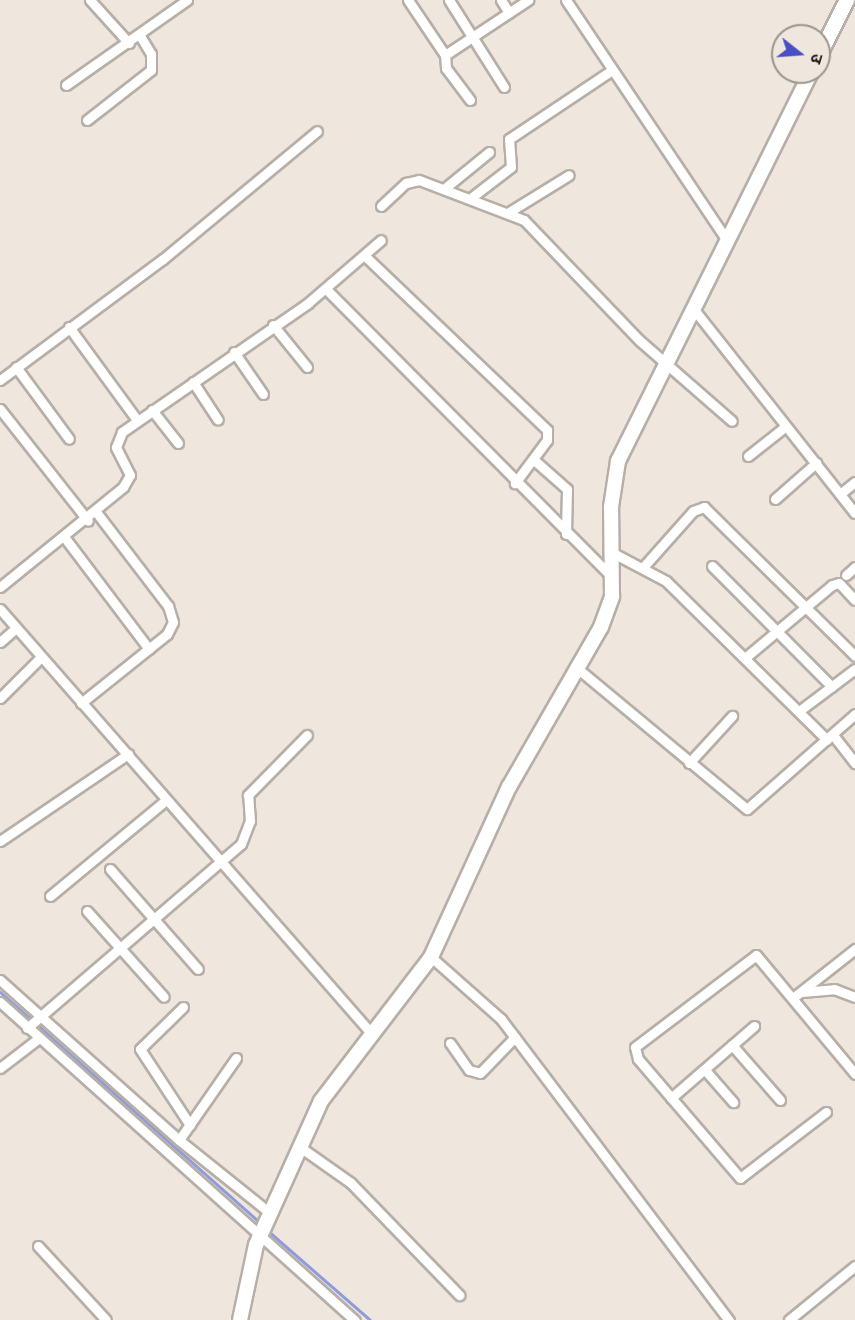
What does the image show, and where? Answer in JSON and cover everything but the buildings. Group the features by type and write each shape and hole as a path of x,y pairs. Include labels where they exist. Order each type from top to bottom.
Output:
{"street":[{"path":"90,0 129,43"},
{"path":"66,84 140,36 187,0"},
{"path":"408,0 445,55 446,68 470,100"},
{"path":"449,0 471,39 504,87"},
{"path":"501,0 509,13"},
{"path":"445,55 528,0"},
{"path":"566,0 730,244"},
{"path":"831,32 847,0"},
{"path":"87,120 152,70 151,54 140,36"},
{"path":"472,197 512,167 509,139 612,70"},
{"path":"240,1320 265,1224 300,1147 338,1074 431,957 509,787 607,612 614,579 612,483 618,461 730,244 805,84"},
{"path":"0,380 163,259 317,131"},
{"path":"445,188 489,152"},
{"path":"509,212 569,175"},
{"path":"381,206 410,181 445,188 509,212 540,232 639,340 670,363 732,421"},
{"path":"0,587 98,513 128,481 129,468 116,441 137,420 326,289 381,240"},
{"path":"365,256 545,427 547,440 515,483"},
{"path":"326,289 515,483 614,579"},
{"path":"696,312 855,513"},
{"path":"273,325 307,367"},
{"path":"69,327 137,420"},
{"path":"234,352 263,394"},
{"path":"16,367 69,439"},
{"path":"193,382 218,420"},
{"path":"0,409 88,521"},
{"path":"152,410 178,444"},
{"path":"748,456 786,426"},
{"path":"534,460 567,489 566,534"},
{"path":"775,499 816,464"},
{"path":"840,494 855,482"},
{"path":"645,565 693,511 704,507 807,606 855,656"},
{"path":"81,703 167,634 173,615 98,513"},
{"path":"65,538 149,649"},
{"path":"613,553 645,565 746,657 855,763"},
{"path":"712,566 832,687"},
{"path":"846,575 855,567"},
{"path":"746,657 836,583 855,600"},
{"path":"0,609 40,658 128,754 219,864 371,1033"},
{"path":"0,642 16,628"},
{"path":"0,698 40,658"},
{"path":"577,668 735,803 750,809 855,714"},
{"path":"799,711 855,669"},
{"path":"689,763 732,716"},
{"path":"34,1023 219,864 245,837 251,816 248,795 307,735"},
{"path":"0,841 128,754"},
{"path":"50,896 166,800"},
{"path":"110,869 157,918 198,969"},
{"path":"87,911 164,997"},
{"path":"796,995 855,949"},
{"path":"826,1112 744,1178 670,1098 638,1059 635,1047 753,956 765,960 796,995 855,1074"},
{"path":"431,957 515,1037 729,1320"},
{"path":"0,980 34,1023 39,1038 265,1224"},
{"path":"796,995 834,988 855,997"},
{"path":"2,1007 34,1023 179,1140 265,1224 355,1320"},
{"path":"183,1007 140,1049 190,1125"},
{"path":"670,1098 754,1026"},
{"path":"450,1043 469,1070 480,1073 515,1037"},
{"path":"0,1068 39,1038"},
{"path":"732,1045 780,1100"},
{"path":"179,1140 236,1058"},
{"path":"705,1070 733,1102"},
{"path":"300,1147 351,1183 459,1294"},
{"path":"38,1246 105,1320"},
{"path":"789,1320 855,1266"},
{"path":"88,1320 97,1312"}],"waterway":[{"path":"0,992 261,1224"},
{"path":"268,1231 370,1320"}]}
